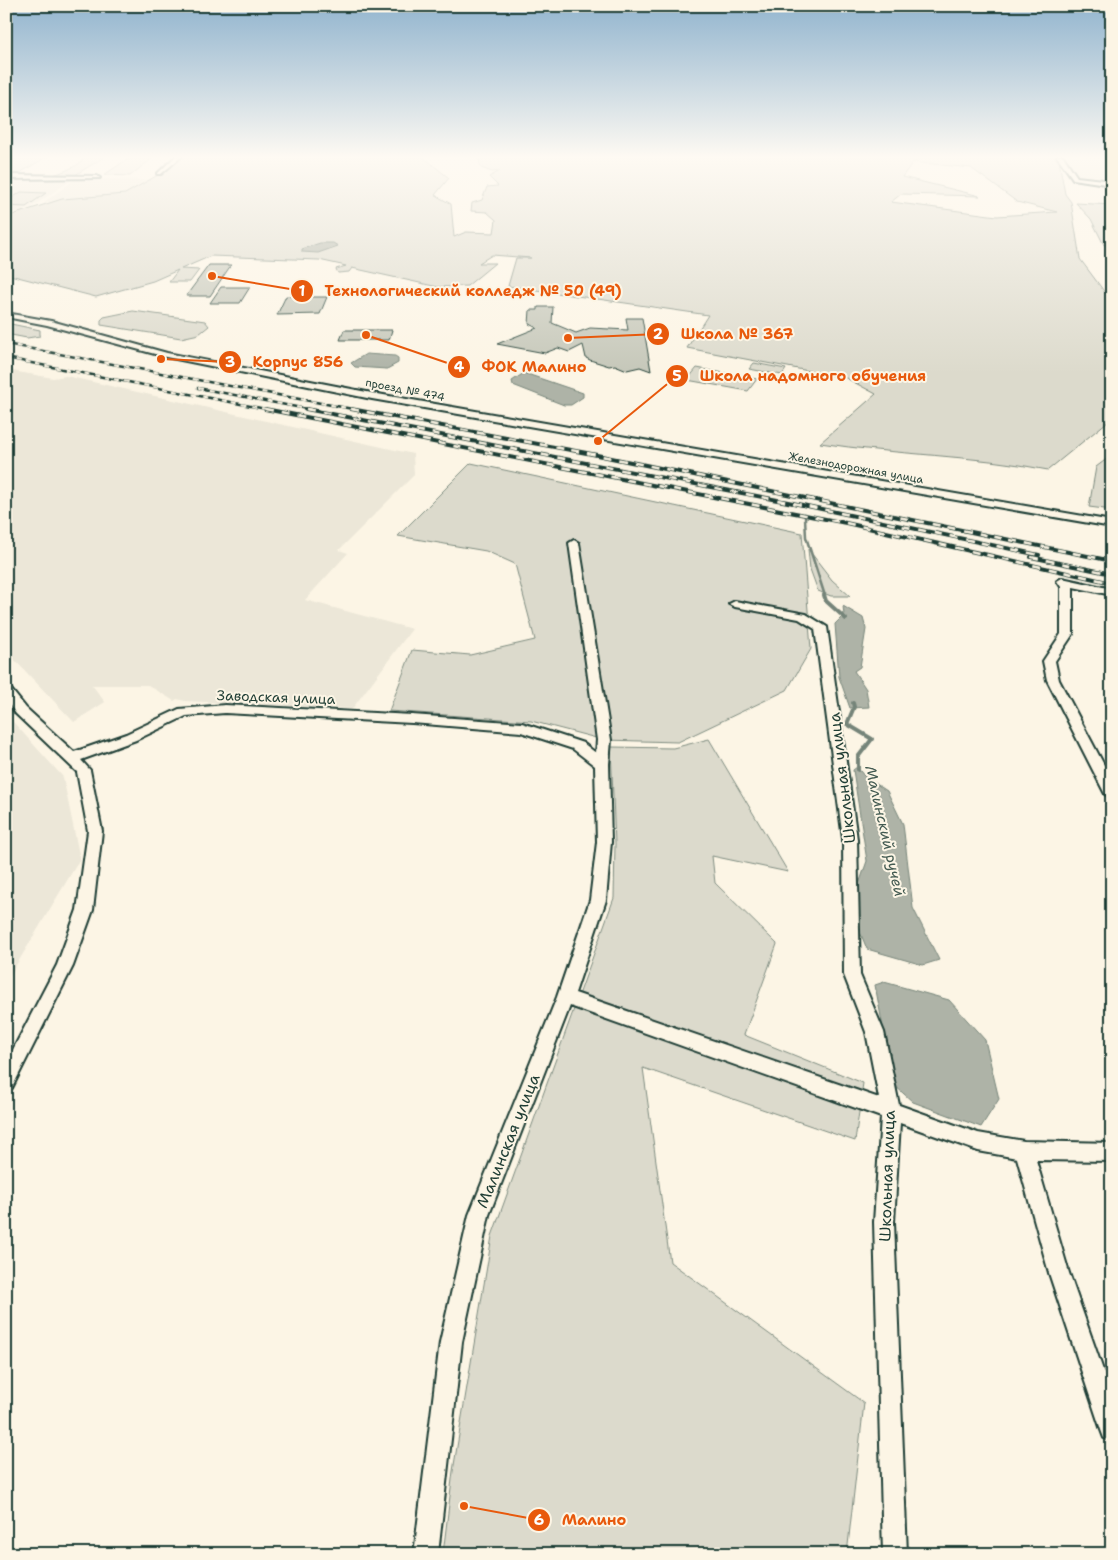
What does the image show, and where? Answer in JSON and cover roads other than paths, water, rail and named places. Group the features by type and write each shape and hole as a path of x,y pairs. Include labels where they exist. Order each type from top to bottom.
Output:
{"street":[{"name":"проезд № 474","path":"6,315 48,323 166,355 380,398 596,436"},
{"name":"Железнодорожная улица","path":"596,436 1112,524"},
{"name":"Малинская улица","path":"426,1554 451,1342 479,1215 565,997 598,900 604,842 602,764 604,740 574,542"},
{"path":"1112,592 1062,581 1067,586 1067,634 1049,661 1053,680 1112,794"},
{"name":"Школьная улица","path":"735,604 802,616 821,627 828,660 850,839 852,974 875,1032 891,1112 884,1222 895,1554"},
{"path":"6,691 21,711 83,770 95,831 86,910 65,966 6,1082"},
{"name":"Заводская улица","path":"72,758 131,736 184,712 225,709 412,719 522,728 578,746 602,764"},
{"path":"565,997 978,1142 1024,1150 1112,1152"},
{"path":"1024,1150 1059,1273 1112,1430"}],"water":[{"path":"320,243 333,243 338,246 318,253 302,252 302,249"},
{"path":"366,354 395,356 398,358 398,363 387,369 355,367 351,363"},
{"path":"524,373 583,393 583,397 571,405 564,405 513,385 512,381"},
{"path":"843,606 863,618 866,629 860,667 854,671 866,689 869,707 850,708 839,677 835,624 844,615"},
{"path":"857,767 864,776 887,791 903,824 913,908 939,960 923,965 867,949 855,920 858,887 867,861 853,770"},
{"path":"884,982 949,1000 985,1040 999,1099 981,1127 913,1102 894,1085 875,985"}],"waterway":[{"name":"Малинский ручей","path":"805,518 806,537 825,596"},
{"name":"Малинский ручей","path":"824,595 826,601 846,619"},
{"name":"Малинский ручей","path":"853,703 854,707 847,724 872,739 858,757 858,770"}],"railway":[{"path":"6,344 358,410"},
{"path":"6,358 271,410"},
{"path":"198,388 312,410"},
{"path":"265,409 846,523 1112,583"},
{"path":"306,409 793,503 1039,555"},
{"path":"351,409 592,454 1112,561"},
{"path":"1031,557 1112,574"}],"place":[{"name":"Технологический колледж № 50 (49)","path":"212,276"},
{"name":"ФОК Малино","path":"366,335"},
{"name":"Школа № 367","path":"568,338"},
{"name":"Корпус 856","path":"161,359"},
{"name":"Школа надомного обучения","path":"598,441"},
{"name":"Малино","path":"464,1506"}]}
